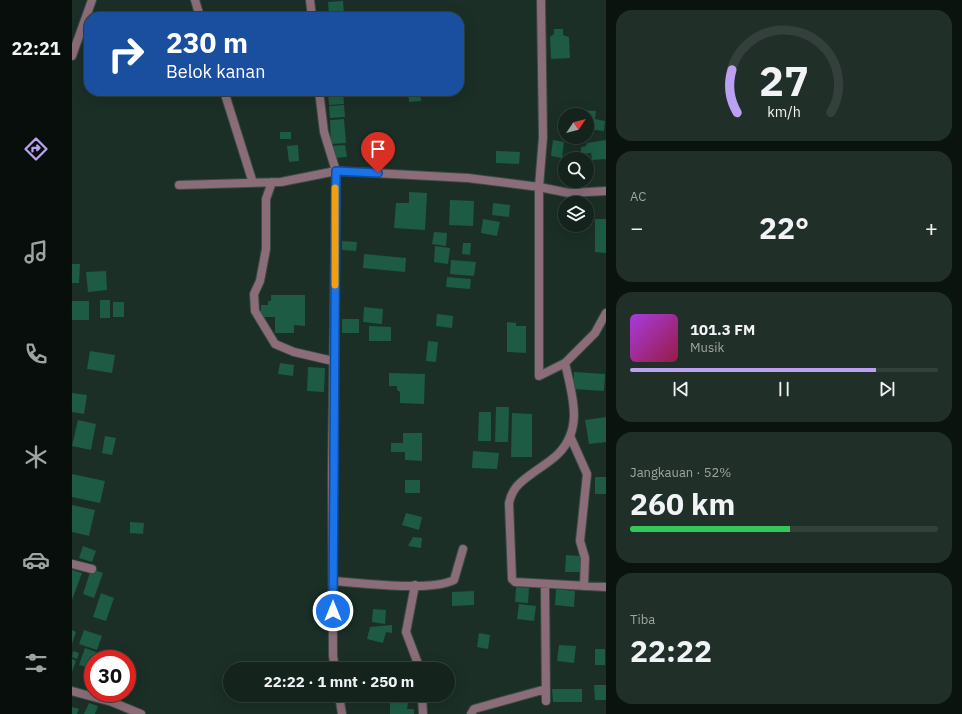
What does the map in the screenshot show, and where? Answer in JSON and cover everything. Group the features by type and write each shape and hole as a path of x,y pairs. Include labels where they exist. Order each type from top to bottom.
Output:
{"street":[{"path":"88,12 92,0"},
{"path":"195,0 199,12"},
{"path":"310,0 311,12"},
{"path":"541,0 543,137 539,187 539,376 565,363 595,333 606,313"},
{"path":"72,56 84,22"},
{"path":"226,96 253,183"},
{"path":"320,96 324,132 336,171 333,361 334,662"},
{"path":"179,185 272,182 336,171 468,178 539,187 569,193 606,191"},
{"path":"272,182 266,199 266,249 260,281 254,294 255,311 275,344 294,352 333,361"},
{"path":"565,363 574,408 573,427 570,436 558,454 516,486 511,494 509,503 512,580 515,582 545,585 606,587"},
{"path":"570,436 587,474 580,541 585,558 584,586"},
{"path":"333,581 415,586 447,583 454,580 463,549"},
{"path":"72,564 92,569"},
{"path":"545,585 546,701"},
{"path":"415,586 406,632 417,662"},
{"path":"471,714 474,709 546,689"},
{"path":"72,691 112,702 141,714"},
{"path":"340,702 342,714"},
{"path":"422,702 423,714"}],"building":[{"path":"343,1 344,12 329,12 328,2"},
{"path":"554,29 563,29 563,35 569,37 570,58 551,59 550,37 554,34"},
{"path":"328,96 343,96 344,104 329,105"},
{"path":"408,96 420,96 421,101 409,102"},
{"path":"344,105 345,117 330,118 329,106"},
{"path":"594,111 596,111 595,119 605,121 604,131 594,130"},
{"path":"344,119 346,143 331,144 330,120"},
{"path":"280,132 291,132 291,139 280,139"},
{"path":"553,140 558,141 558,144 564,144 563,152 558,152 558,157 551,156"},
{"path":"606,140 606,159 594,160 594,152 581,152 581,147 586,146 587,144 594,144 594,142"},
{"path":"298,145 299,161 289,162 287,146"},
{"path":"345,145 347,157 334,158 331,146"},
{"path":"496,151 520,152 519,164 496,163"},
{"path":"409,192 427,193 425,230 394,228 396,203 409,203"},
{"path":"450,200 474,201 473,226 449,225"},
{"path":"493,203 510,205 509,217 492,215"},
{"path":"483,219 500,222 497,236 481,233"},
{"path":"595,219 606,219 606,253 595,252"},
{"path":"434,232 447,233 446,246 432,244"},
{"path":"342,241 357,242 356,251 342,250"},
{"path":"463,243 471,243 470,255 462,254"},
{"path":"435,246 450,248 448,264 434,262"},
{"path":"364,254 406,258 405,272 363,268"},
{"path":"451,260 476,262 474,276 450,274"},
{"path":"72,264 80,264 79,283 72,283"},
{"path":"106,271 107,290 88,292 86,272"},
{"path":"447,277 471,279 470,289 446,287"},
{"path":"271,295 305,295 305,326 294,325 294,333 275,333 275,317 261,317 261,305 268,305 268,301 271,301"},
{"path":"100,300 110,300 110,318 100,318"},
{"path":"72,301 89,301 89,320 72,320"},
{"path":"113,302 124,302 124,317 113,317"},
{"path":"364,307 383,309 382,324 363,322"},
{"path":"437,314 453,316 452,328 436,326"},
{"path":"342,319 359,319 359,333 342,333"},
{"path":"507,322 516,323 516,326 526,326 526,353 507,352"},
{"path":"369,326 391,327 391,341 369,341"},
{"path":"428,341 438,342 436,362 426,361"},
{"path":"90,351 115,355 112,373 87,369"},
{"path":"280,363 294,365 293,376 278,374"},
{"path":"308,367 325,368 324,392 307,391"},
{"path":"574,372 605,374 604,391 573,389"},
{"path":"389,373 425,374 424,404 400,403 400,392 397,390 397,386 389,386"},
{"path":"72,393 87,395 84,414 72,412"},
{"path":"496,407 509,407 508,442 495,442"},
{"path":"479,412 491,412 491,441 478,441"},
{"path":"512,413 532,414 532,457 511,457"},
{"path":"606,417 606,442 589,444 585,420"},
{"path":"78,420 96,424 91,450 72,446"},
{"path":"403,433 422,433 422,461 405,460 405,452 391,452 391,443 403,443"},
{"path":"105,436 116,438 112,455 102,453"},
{"path":"473,451 499,453 497,469 472,468"},
{"path":"72,474 105,481 100,503 72,497"},
{"path":"595,477 606,477 606,494 595,494"},
{"path":"405,480 420,480 420,493 405,493"},
{"path":"72,505 95,510 89,536 72,532"},
{"path":"406,513 422,517 419,530 402,525"},
{"path":"130,522 144,523 143,534 130,533"},
{"path":"413,537 422,538 421,548 408,546"},
{"path":"83,546 96,551 92,562 79,558"},
{"path":"566,555 580,556 580,572 565,572"},
{"path":"91,569 103,573 94,598 83,594"},
{"path":"72,570 82,573 72,600"},
{"path":"516,587 529,588 528,603 515,602"},
{"path":"556,589 575,591 574,607 555,605"},
{"path":"474,591 474,605 452,606 452,592"},
{"path":"101,593 114,598 106,621 93,617"},
{"path":"519,604 536,606 534,621 517,619"},
{"path":"373,609 386,610 385,624 372,622"},
{"path":"392,625 392,633 386,632 383,643 367,639 370,627"},
{"path":"72,630 76,632 72,644"},
{"path":"84,630 102,636 97,650 79,644"},
{"path":"479,633 490,635 488,649 477,647"},
{"path":"559,645 576,646 574,663 557,661"},
{"path":"595,649 605,649 605,665 595,665"},
{"path":"73,651 79,653 77,659 72,657"},
{"path":"84,651 84,666 79,665"},
{"path":"72,659 76,661 72,672"},
{"path":"594,685 606,685 606,700 595,700"},
{"path":"552,689 582,689 582,702 553,702"},
{"path":"390,702 408,703 407,709 414,709 414,714 390,714"},
{"path":"89,703 98,706 95,714 84,714"},
{"path":"72,707 79,709 77,714 72,714"}],"slow traffic":[{"path":"335,188 335,285"}],"route":[{"path":"333,611 332,475 333,361 336,292 334,225 336,171 378,173"}]}
